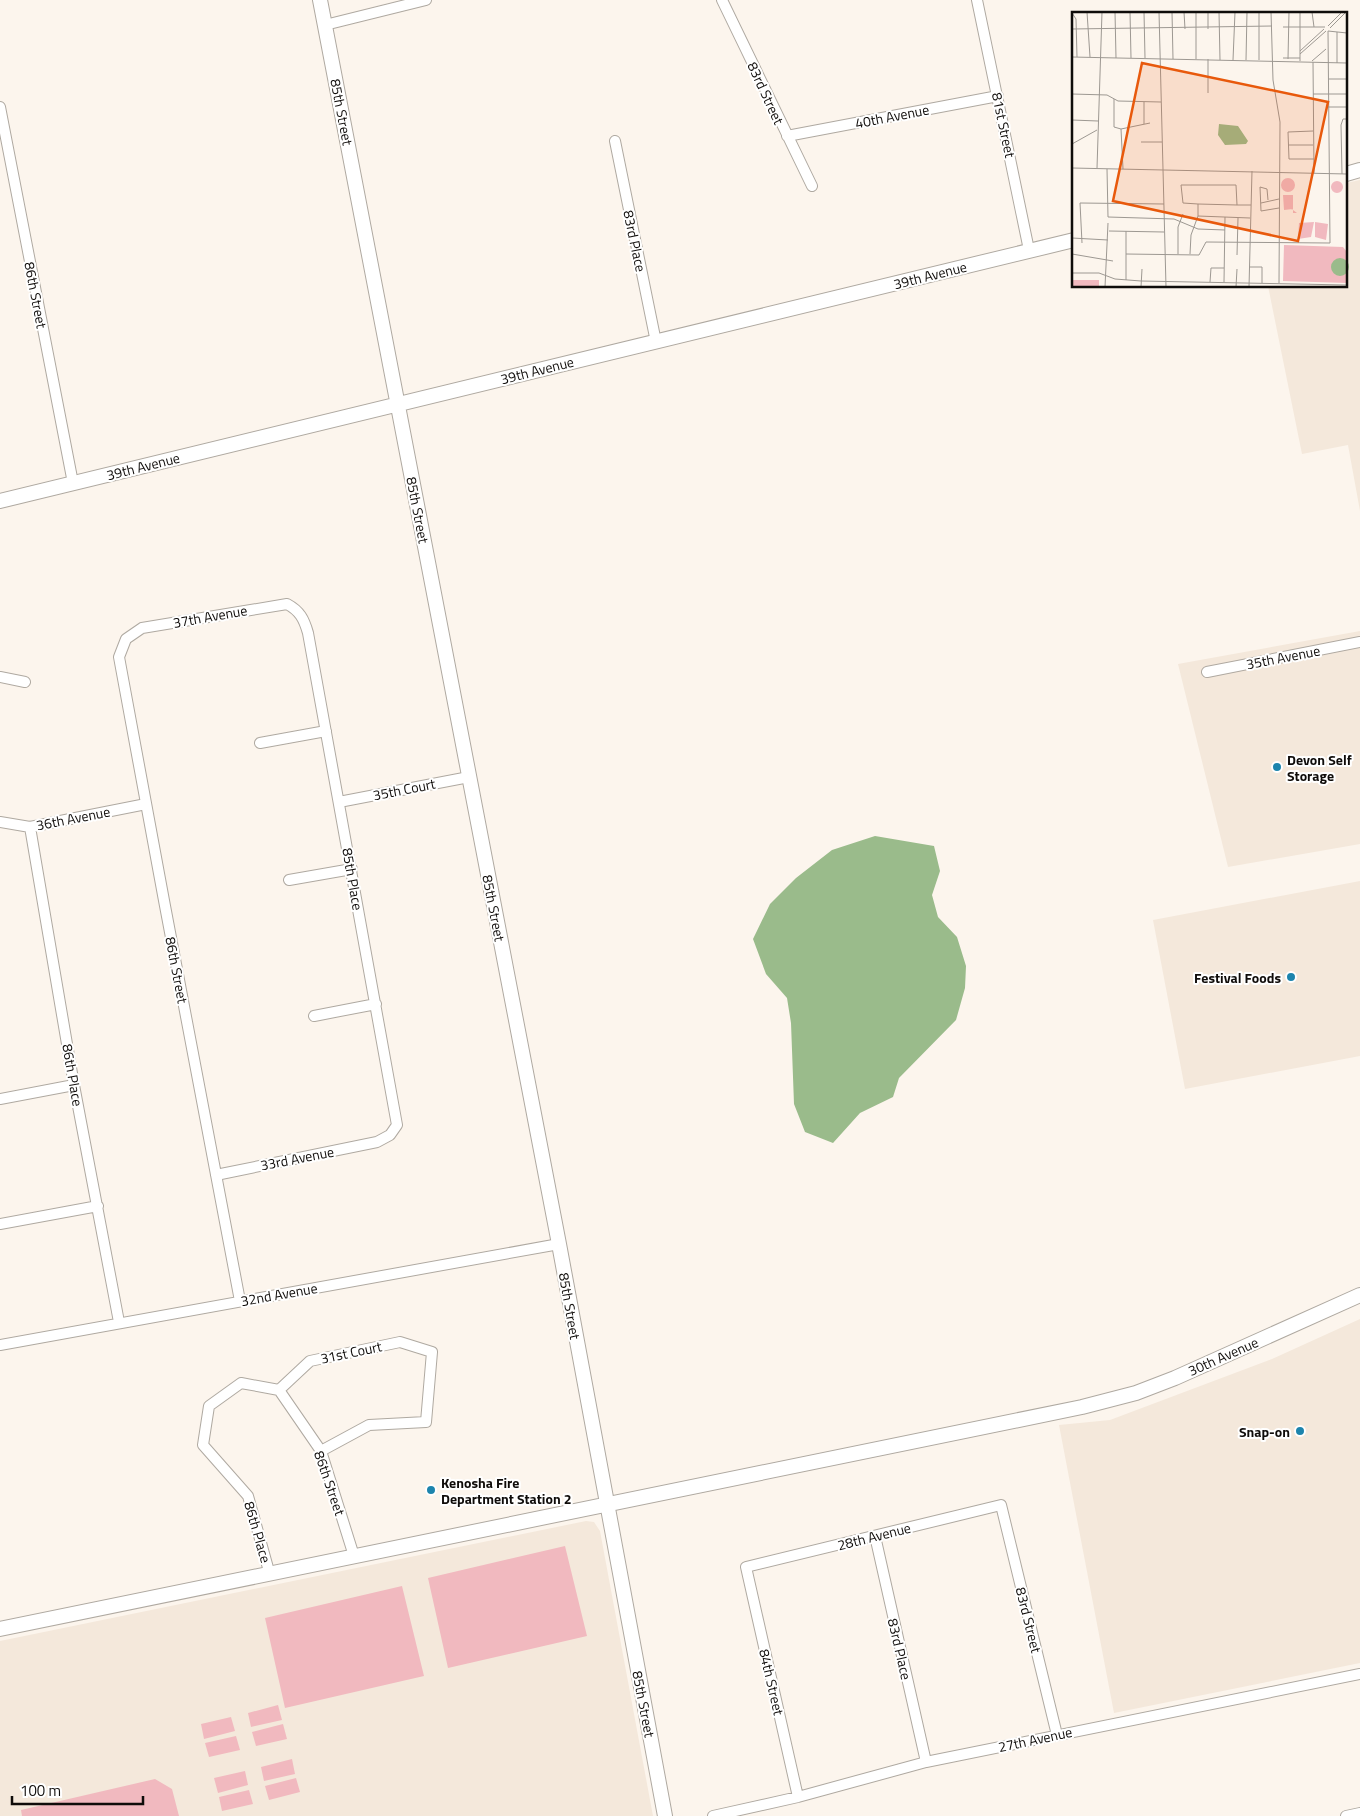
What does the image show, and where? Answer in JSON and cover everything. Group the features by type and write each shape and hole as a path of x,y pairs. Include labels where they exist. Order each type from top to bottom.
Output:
{"street":[{"name":"85th Street","path":"320,0 559,1244 606,1508 665,1816"},
{"path":"325,25 426,0"},
{"name":"83rd Street","path":"722,0 786,136 812,186"},
{"name":"81st Street","path":"977,0 1029,250"},
{"name":"40th Avenue","path":"786,136 998,96"},
{"name":"86th Street","path":"0,107 72,483"},
{"name":"83rd Place","path":"615,141 656,342"},
{"name":"39th Avenue","path":"0,501 1072,240"},
{"name":"37th Avenue","path":"126,639 142,628 151,626 277,604 287,604 296,609"},
{"name":"85th Place","path":"296,609 304,619 308,633 397,1125 390,1135 377,1142"},
{"name":"86th Street","path":"126,639 119,657 240,1301"},
{"name":"35th Avenue","path":"1207,672 1360,642"},
{"path":"0,677 25,682"},
{"path":"260,743 326,731"},
{"name":"35th Court","path":"339,802 469,777"},
{"name":"36th Avenue","path":"0,822 30,827 146,804"},
{"name":"86th Place","path":"30,827 74,1085 119,1322"},
{"path":"290,880 352,869"},
{"path":"314,1016 376,1004"},
{"path":"0,1099 74,1085"},
{"name":"33rd Avenue","path":"216,1175 377,1142"},
{"path":"0,1224 98,1206"},
{"name":"32nd Avenue","path":"0,1345 559,1244"},
{"name":"30th Avenue","path":"0,1629 270,1575 354,1556 606,1508 1082,1407 1136,1393 1175,1378 1360,1295"},
{"name":"31st Court","path":"279,1390 310,1361 400,1342 432,1352 426,1422 369,1425 321,1451"},
{"name":"86th Place","path":"270,1575 248,1496 203,1445 209,1406 241,1383 279,1390"},
{"name":"86th Street","path":"279,1390 321,1451 354,1556"},
{"name":"83rd Street","path":"1001,1505 1057,1735"},
{"name":"28th Avenue","path":"746,1567 1001,1505"},
{"name":"83rd Place","path":"875,1536 926,1762"},
{"name":"84th Street","path":"746,1567 798,1796"},
{"name":"27th Avenue","path":"713,1816 798,1796 926,1762 1360,1674"},
{"path":"1346,1816 1360,1813"}],"shaded area":[{"path":"1360,180 1360,511 1348,445 1302,454 1268,288 1348,288 1348,183"},
{"path":"1360,631 1360,844 1228,867 1178,664"},
{"path":"875,836 934,846 940,871 932,895 938,917 957,937 966,966 965,988 956,1020 899,1078 893,1097 860,1113 833,1143 805,1132 794,1104 791,1023 787,998 766,974 753,939 770,904 796,878 832,850"},
{"path":"1360,881 1360,1056 1185,1089 1153,920"},
{"path":"1360,1319 1360,1663 1114,1713 1059,1425 1110,1420 1272,1359"},
{"path":"586,1521 594,1522 600,1531 653,1816 0,1816 0,1641"},
{"path":"565,1546 587,1636 448,1668 428,1578"},
{"path":"402,1586 424,1676 285,1708 265,1618"},
{"path":"278,1705 282,1720 251,1727 248,1713"},
{"path":"231,1717 235,1731 204,1739 201,1724"},
{"path":"283,1724 287,1739 256,1746 252,1732"},
{"path":"236,1736 240,1750 209,1757 205,1743"},
{"path":"292,1759 295,1774 264,1781 261,1767"},
{"path":"245,1771 248,1785 218,1793 214,1778"},
{"path":"296,1778 300,1792 269,1800 265,1786"},
{"path":"155,1779 172,1789 179,1816 22,1816 21,1810"},
{"path":"249,1790 253,1804 222,1811 219,1797"}],"place":[{"name":"Devon Self Storage","path":"1277,767"},
{"name":"Festival Foods","path":"1291,977"},
{"name":"Snap-on","path":"1300,1431"},
{"name":"Kenosha Fire Department Station 2","path":"431,1490"}]}
